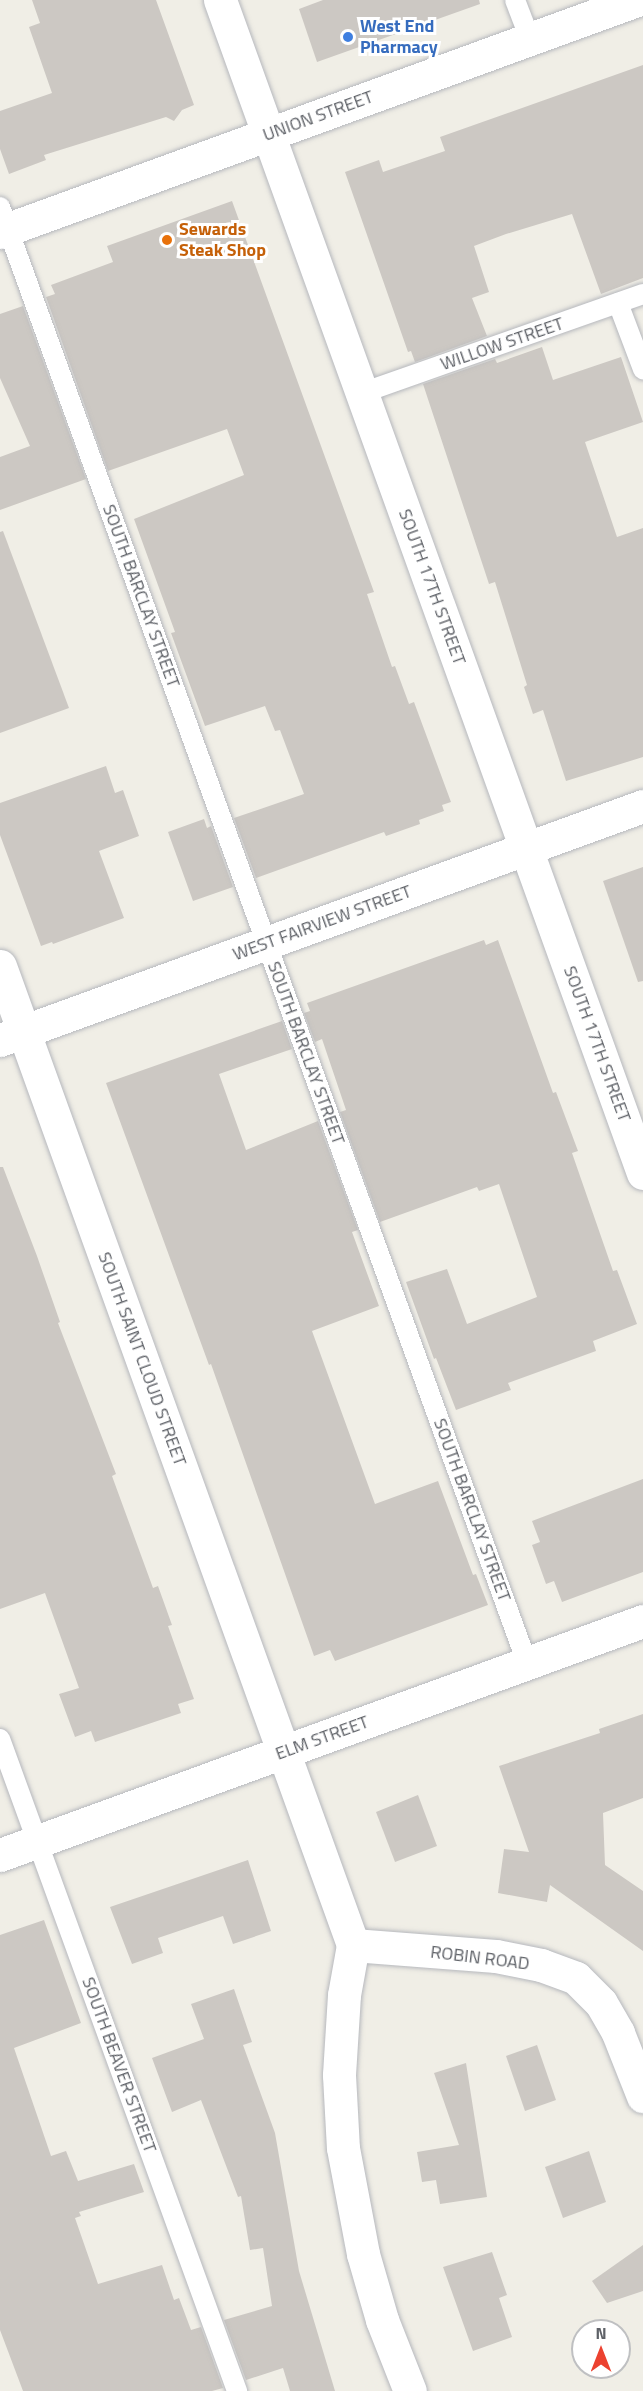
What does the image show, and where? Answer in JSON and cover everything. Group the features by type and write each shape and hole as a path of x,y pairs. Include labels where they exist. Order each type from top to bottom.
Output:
{"street":[{"name":"SOUTH 17TH STREET","path":"220,0 643,1173"},
{"name":"UNION STREET","path":"3,223 268,134 637,0"},
{"name":"WEST FAIRVIEW STREET","path":"12,1035 643,806"},
{"name":"SOUTH SAINT CLOUD STREET","path":"0,966 12,1035 284,1752 353,1945"},
{"name":"ELM STREET","path":"0,1855 643,1621"},
{"name":"ROBIN ROAD","path":"353,1945 496,1956 541,1965 576,1978 601,2003 618,2033 643,2096"},
{"path":"353,1945 344,1995 339,2075 343,2148 363,2254 382,2320 410,2391"}],"lane":[{"path":"515,0 530,39"},
{"name":"SOUTH BARCLAY STREET","path":"3,223 527,1663"},
{"name":"WILLOW STREET","path":"362,393 643,294"},
{"path":"618,303 643,369"},
{"name":"SOUTH BEAVER STREET","path":"0,1739 237,2391"}],"building":[{"path":"32,0 156,0 194,105 182,110 174,121 166,117 44,155 46,160 9,174 0,149 0,111 52,93 29,27 40,23"},
{"name":"West End Pharmacy","path":"323,0 479,0 480,4 317,62 299,9"},
{"path":"643,65 643,278 601,294 572,214 506,234 474,246 489,292 472,298 487,336 415,362 411,351 408,352 345,172 379,160 383,172 445,151 440,137"},
{"path":"232,201 374,592 367,594 392,667 395,666 409,704 414,702 451,802 442,805 444,811 419,820 420,824 386,836 384,832 256,878 234,818 304,794 280,730 275,731 265,706 205,726 171,633 175,632 134,519 244,475 227,429 108,471 46,297 55,294 51,285 113,262 107,246"},
{"path":"23,306 86,479 0,510 0,457 30,446 0,378 0,314"},
{"path":"542,347 553,380 621,357 643,422 585,442 617,537 643,528 643,757 566,781 543,710 533,714 524,687 527,685 495,582 489,584 423,384 495,359 497,363"},
{"path":"3,531 69,708 0,733 0,532"},
{"path":"106,766 115,793 123,790 139,836 99,851 124,918 53,944 52,942 41,946 0,835 0,803"},
{"path":"204,819 207,828 211,826 233,887 193,901 168,832"},
{"path":"643,867 643,981 638,982 603,881"},
{"path":"484,940 486,945 498,940 553,1093 556,1092 578,1151 572,1153 613,1271 617,1270 637,1324 593,1341 596,1351 508,1383 511,1390 456,1410 436,1358 434,1359 406,1282 447,1269 467,1324 537,1297 499,1184 479,1191 477,1187 380,1222 340,1112 346,1110 322,1039 315,1042 304,1013 310,1011 307,1003"},
{"path":"282,1021 292,1049 219,1074 246,1150 318,1121 358,1230 352,1232 379,1306 312,1331 375,1504 438,1481 473,1575 476,1574 488,1605 335,1661 330,1650 314,1656 211,1364 209,1365 106,1083"},
{"path":"0,1167 3,1167 37,1256 60,1322 58,1323 116,1474 112,1476 153,1588 158,1586 172,1625 168,1626 194,1699 178,1704 181,1713 95,1742 91,1731 75,1737 59,1694 79,1688 45,1593 0,1609"},
{"path":"643,1479 643,1572 562,1602 554,1581 546,1584 532,1545 540,1542 532,1521"},
{"path":"643,1714 643,1798 603,1813 605,1865 643,1891 643,1951 550,1885 547,1902 498,1893 504,1849 529,1852 499,1766 600,1733 599,1729"},
{"path":"418,1795 437,1846 395,1862 376,1812"},
{"path":"248,1860 271,1931 233,1944 223,1916 158,1938 163,1953 132,1964 110,1907"},
{"path":"44,1920 81,2023 14,2048 51,2156 66,2151 78,2181 134,2164 144,2192 79,2212 81,2216 75,2218 98,2284 162,2265 174,2300 179,2298 191,2330 201,2327 223,2388 212,2391 23,2391 0,2330 0,1935"},
{"path":"234,1989 252,2042 243,2045 275,2133 299,2271 335,2391 290,2391 283,2368 246,2380 224,2320 272,2306 263,2248 250,2250 241,2196 238,2197 201,2100 172,2112 152,2058 204,2039 191,2004"},
{"path":"537,2045 556,2100 525,2111 506,2056"},
{"path":"466,2063 487,2197 440,2204 436,2180 422,2182 417,2152 459,2145 434,2073"},
{"path":"589,2151 606,2202 563,2218 545,2167"},
{"path":"643,2245 643,2291 607,2303 592,2281"},
{"path":"492,2252 507,2295 499,2298 512,2337 473,2351 443,2267"}],"place":[{"name":"West End Pharmacy","path":"348,37"},
{"name":"Sewards Steak Shop","path":"167,240"}]}
